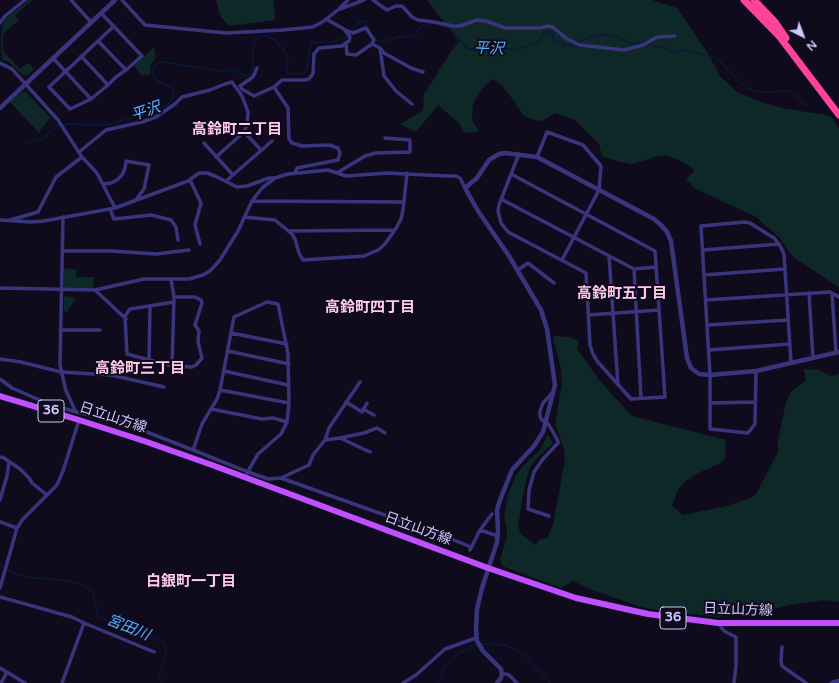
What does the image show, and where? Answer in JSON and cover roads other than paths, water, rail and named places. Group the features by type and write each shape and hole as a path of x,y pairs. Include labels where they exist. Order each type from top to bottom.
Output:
{"highway":[{"path":"744,0 779,36 839,115"},
{"path":"754,0 775,22 801,58 811,77"}],"main road":[{"name":"日立山方線","path":"0,396 79,420 246,475 488,568 560,594 616,608 675,618 718,623 839,623"}],"street":[{"path":"0,23 5,16 25,0"},
{"path":"71,0 91,22"},
{"path":"0,108 115,0"},
{"path":"122,0 145,25 226,33 246,33 313,27 338,10 348,0"},
{"path":"338,10 364,0"},
{"path":"373,0 387,10 396,6 402,6 412,17 418,20 453,26 460,26 478,20 486,21 505,28 553,27 567,39 580,45 624,50 633,49 657,37 675,36"},
{"path":"101,13 114,26 142,56 91,99 70,109 49,86 114,26"},
{"path":"326,19 350,32 366,28 374,40 372,44 356,55 347,54 346,43"},
{"path":"257,68 253,77 240,86 242,89 254,96 274,87 282,80 309,79 313,74 314,54 319,48 342,46 350,39 350,32"},
{"path":"98,41 126,70"},
{"path":"372,44 380,48 384,53 411,68 423,72"},
{"path":"380,48 384,76 396,91 412,104"},
{"path":"81,56 108,85"},
{"path":"53,58 91,99"},
{"path":"0,63 12,69 60,122 82,157 97,173 116,208"},
{"path":"79,152 106,130 142,122 156,117 175,104 182,97 210,90 232,82 242,96 248,112 247,125 244,132 216,157"},
{"path":"274,87 288,108 289,139 292,143 302,146 329,145 338,148 340,153 338,160 297,168 295,172"},
{"path":"244,132 261,150"},
{"path":"537,157 547,132 583,146 601,166 599,190 562,260"},
{"path":"337,173 365,156 376,153 410,152 410,140 385,138"},
{"path":"226,181 272,141"},
{"path":"204,143 233,175"},
{"path":"465,188 473,182 494,157 505,153 519,154 537,157 654,219 667,232 672,241 687,358 691,368 699,374 710,375 756,371 837,353 832,293"},
{"path":"510,174 655,251 665,397 631,399 597,361 590,345 586,273 511,234 504,228 498,211 510,174 519,154"},
{"path":"9,221 14,218 38,212 56,177 82,157"},
{"path":"103,184 111,183 117,180 122,175 126,161 149,164 144,189 135,201"},
{"path":"0,220 38,221 116,208 190,180 199,173 206,173 237,187 247,186 269,178 275,178 295,172 328,170 346,176 407,173 456,176 460,178 478,211 518,270 536,300 545,321 555,377 554,391 540,438 516,464 498,505 498,536 495,551 488,568 477,609 477,639 480,648 498,666 502,674"},
{"path":"244,217 275,220 295,239 299,253 303,260 364,256 378,250 384,245 395,230 400,219 404,202 407,173"},
{"path":"0,288 95,290 144,279 189,279 203,275 210,271 220,260 238,231 252,201 262,188 275,178"},
{"path":"190,180 201,203 195,225 200,244"},
{"path":"501,199 634,269 656,267"},
{"path":"252,201 404,202"},
{"path":"110,209 114,219 151,215 172,220 176,227 178,240"},
{"path":"63,217 60,330 61,372 69,399 76,412"},
{"path":"756,371 756,424 748,433 710,429 709,350 701,226 745,222 750,223 774,238 779,244 784,254 791,363"},
{"path":"288,231 395,230"},
{"path":"703,250 779,244"},
{"path":"63,251 112,251 156,254 189,250"},
{"path":"610,256 618,385"},
{"path":"518,270 528,263 554,283"},
{"path":"634,269 641,398"},
{"path":"704,275 785,269"},
{"path":"171,279 174,298 172,366"},
{"path":"95,290 126,319"},
{"path":"706,300 809,293 832,293 839,297"},
{"path":"809,293 813,358"},
{"path":"174,298 195,297 201,300 202,303 195,325 199,331 198,342 202,358 192,367 172,366 126,354 126,316 130,309 174,302"},
{"path":"193,450 202,424 217,399 220,390 234,317 237,314 267,302 278,304 287,344 289,364 289,403 287,422 281,434 258,454 246,475"},
{"path":"149,360 150,306"},
{"path":"588,315 659,310"},
{"path":"707,325 788,320"},
{"path":"60,330 100,330"},
{"path":"231,333 287,344"},
{"path":"709,350 790,344"},
{"path":"228,351 289,364"},
{"path":"0,359 21,362 61,372 111,375 164,387"},
{"path":"224,371 288,385"},
{"path":"0,379 12,388 29,396 76,412 111,419 137,428 193,450 246,475 268,479 282,478 309,465 313,455 325,440 329,428 360,382"},
{"path":"220,390 289,403"},
{"path":"549,516 528,509 529,490 534,472 543,459 558,443 557,438 549,425 541,419 540,411 543,403 554,391"},
{"path":"346,402 362,412 363,410 374,415"},
{"path":"710,403 755,402"},
{"path":"363,410 367,404"},
{"path":"211,410 262,419 273,418 287,422"},
{"path":"0,588 17,528 23,519 57,485 64,471 79,420"},
{"path":"133,438 137,428"},
{"path":"325,440 364,433 377,428 385,433"},
{"path":"340,438 370,452"},
{"path":"0,457 20,469 32,483 47,495"},
{"path":"0,500 7,476 9,462"},
{"path":"282,478 410,524 420,526 470,549 480,530 492,514"},
{"path":"0,522 17,528"},
{"path":"480,530 498,536"},
{"path":"0,597 72,617 154,652"},
{"path":"62,683 84,623"},
{"path":"718,623 724,631 736,637 736,665 734,683"},
{"path":"403,683 416,675 445,649 477,639"},
{"path":"782,647 782,666 806,683"},
{"path":"0,668 24,683"},
{"path":"1,683 7,672"},
{"path":"497,683 502,674"},
{"path":"502,674 509,675 517,683"},
{"path":"832,683 839,681"}],"waterway":[{"name":"平沢","path":"351,32 359,22 365,20 370,31"},
{"name":"平沢","path":"375,39 382,42 398,37 411,36 416,34 420,27 433,23 450,29 468,49 493,46 513,50 538,43 544,32 547,31 552,33 555,42 572,46 578,42 599,34 621,38 631,44 643,43 665,48 673,53 685,50 715,58 748,89 760,92 789,91 805,105"},
{"name":"平沢","path":"24,143 43,139 57,126 67,124 110,124 164,107 171,101 174,92 171,88 156,80 153,76 153,67 157,63 162,62 221,71 234,70 246,76 250,75 253,71 253,43 259,37 266,36 274,39 285,51 288,59 287,72 292,74 304,73 307,69 312,43 335,42 345,38 348,35"},
{"name":"宮田川","path":"0,564 13,573 27,577 68,581 86,586 93,593 98,615 107,621 165,643 166,655 159,674 162,683"},
{"name":"宮田川","path":"481,644 504,645 517,650 528,659 550,683"},
{"name":"宮田川","path":"438,683 446,665 453,658 459,653 477,645"}],"district":[{"name":"高鈴町二丁目","path":"237,130"},
{"name":"高鈴町五丁目","path":"622,294"},
{"name":"高鈴町四丁目","path":"370,308"},
{"name":"高鈴町三丁目","path":"140,369"},
{"name":"白銀町一丁目","path":"191,582"}]}
